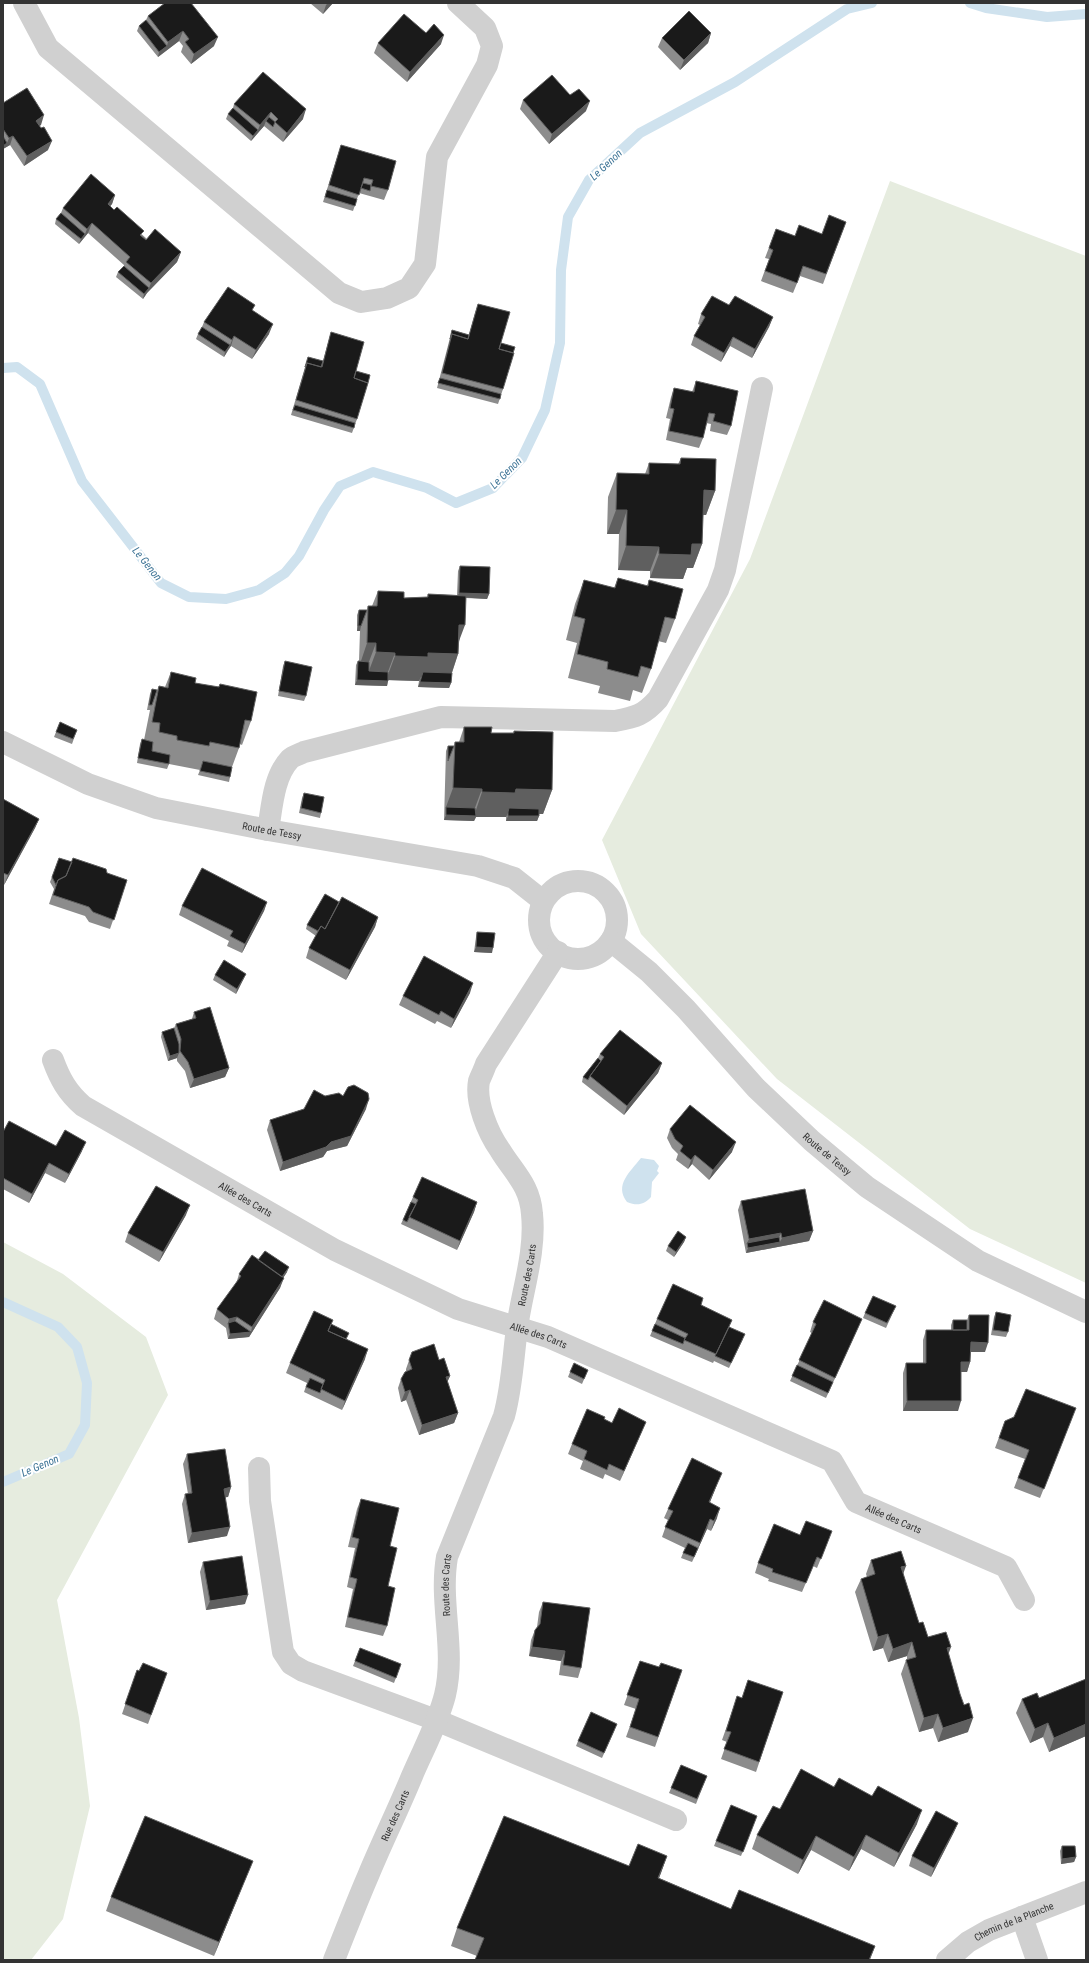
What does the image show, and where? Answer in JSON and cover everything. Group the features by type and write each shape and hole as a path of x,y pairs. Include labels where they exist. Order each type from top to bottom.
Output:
{"street":[{"path":"24,3 48,48 339,293 361,302 387,298 409,288 425,264 437,157 487,65 492,46 485,28 458,3"},
{"path":"268,830 276,786 282,771 291,758 304,752 441,717 615,721 635,718 649,710 658,699 718,590 725,570 762,388"},
{"name":"Route de Tessy","path":"3,742 88,784 156,808 268,830 478,866 522,882 543,900"},
{"path":"577,881 591,883 603,890 612,901 617,914 616,928 611,941 601,951 589,957 576,958 563,956 553,949 544,939 540,927 540,914 543,900 552,891 563,884 577,881"},
{"name":"Route de Tessy","path":"611,941 649,972 686,1009 756,1088 812,1141 867,1187 978,1261 1086,1312"},
{"name":"Route des Carts","path":"448,1668 449,1643 444,1593 444,1573 447,1557 504,1416 508,1401 517,1328 532,1237 532,1214 529,1194 519,1175 500,1151 486,1125 481,1104 479,1082 486,1064 558,952"},
{"name":"Allée des Carts","path":"52,1060 64,1087 83,1106 335,1250 458,1310 548,1337 832,1461 856,1502 1006,1567 1024,1600"},
{"path":"259,1468 260,1501 283,1652 291,1664 303,1671 436,1720 676,1820"},
{"name":"Rue des Carts","path":"334,1960 368,1874 397,1813 436,1720 445,1695 448,1668"},
{"name":"Chemin de la Planche","path":"947,1960 968,1942 989,1930 1086,1892"},
{"path":"1022,1917 1037,1960"}],"shaded area":[{"path":"890,181 1086,256 1086,1283 970,1229 777,1079 641,934 602,840 750,559"},
{"path":"3,1242 63,1274 146,1337 168,1395 57,1600 79,1718 90,1806 63,1919 31,1960 3,1960"}],"water":[{"path":"641,1158 654,1160 659,1166 657,1171 659,1173 652,1182 651,1197 646,1202 634,1204 627,1202 623,1196 622,1190 625,1179"}],"building":[{"path":"165,3 191,3 218,37 194,54 185,42 189,39 183,31 168,42 148,16"},
{"path":"689,11 711,33 684,60 662,38"},
{"path":"404,14 426,33 434,24 444,35 410,72 378,43"},
{"path":"146,20 167,46 159,52 139,26"},
{"path":"263,72 306,109 287,133 275,122 278,119 271,112 260,125 234,104"},
{"path":"552,75 570,95 579,89 590,101 552,134 523,100"},
{"path":"27,88 44,115 36,121 41,128 44,127 52,141 27,156 13,136 9,138 3,129 3,103"},
{"path":"233,108 258,130 253,136 228,114"},
{"path":"269,117 275,122 273,127 266,121"},
{"path":"3,136 7,143 3,146"},
{"path":"341,145 396,161 388,190 371,186 373,180 364,178 359,195 329,185"},
{"path":"91,174 115,195 108,204 114,210 117,207 144,231 140,235 146,240 155,229 181,252 151,283 126,262 130,257 92,223 87,229 63,208"},
{"path":"363,183 371,185 370,191 361,188"},
{"path":"327,190 357,199 355,206 325,197"},
{"path":"61,213 85,234 81,239 56,219"},
{"path":"829,215 846,222 826,274 803,266 797,283 765,271 773,250 769,248 776,229 795,236 799,225 822,234"},
{"path":"124,266 149,288 144,294 118,272"},
{"path":"228,287 255,305 252,310 273,324 256,350 234,336 232,340 204,322"},
{"path":"712,296 729,305 735,296 773,317 755,349 733,337 724,353 694,336 705,317 701,314"},
{"path":"478,304 510,312 499,349 514,353 503,389 442,373 452,334 468,339"},
{"path":"202,327 230,345 225,352 198,334"},
{"path":"452,330 469,335 468,339 452,334 450,339"},
{"path":"331,332 364,342 354,378 368,383 357,419 296,400 307,363 322,367"},
{"path":"501,343 515,347 513,353 499,349"},
{"path":"308,357 323,361 321,367 307,363 305,367"},
{"path":"356,371 370,375 368,383 354,378"},
{"path":"440,378 501,394 500,399 438,383"},
{"path":"696,381 738,391 731,426 713,421 715,414 709,413 703,438 669,431 674,409 670,408 674,388 694,392"},
{"path":"295,405 355,423 354,428 293,410"},
{"path":"681,458 716,459 715,491 704,490 702,544 692,544 691,555 659,554 659,547 626,546 627,510 616,510 617,473 649,474 649,463 680,464"},
{"path":"460,566 490,567 489,594 459,593"},
{"path":"618,578 648,586 649,580 683,589 675,619 665,617 651,669 641,666 638,677 607,669 608,662 577,654 585,619 574,616 584,580 615,588"},
{"path":"378,591 404,592 404,598 428,597 428,594 466,596 465,625 459,625 458,654 428,653 428,657 395,656 395,653 376,652 376,643 367,643 368,606 377,606"},
{"path":"359,610 367,610 361,626 358,626"},
{"path":"285,661 312,667 306,696 279,691"},
{"path":"358,661 369,662 369,671 388,672 388,681 357,680"},
{"path":"171,672 196,678 195,683 219,687 220,684 257,692 251,721 245,720 239,748 210,742 209,746 177,740 177,736 159,732 160,723 152,722 159,686 168,688"},
{"path":"423,672 452,673 451,683 420,682"},
{"path":"152,689 157,690 152,705 149,705"},
{"path":"60,722 77,730 73,739 56,732"},
{"path":"464,727 492,727 491,733 514,733 514,731 553,732 552,790 516,789 515,793 482,792 482,789 453,788 455,742 464,742"},
{"path":"142,739 153,742 152,751 170,755 169,764 138,758"},
{"path":"448,746 454,746 448,761"},
{"path":"203,761 232,767 230,777 200,771"},
{"path":"304,793 324,797 321,813 301,808"},
{"path":"3,799 39,819 8,875 3,873"},
{"path":"446,807 475,808 476,816 446,815"},
{"path":"509,808 539,809 539,816 508,816"},
{"path":"59,858 72,862 66,876 58,880 56,885 52,877"},
{"path":"73,858 106,869 107,873 127,880 114,920 93,912 89,907 53,895 58,880 66,876"},
{"path":"202,868 267,902 245,944 230,936 233,931 182,906"},
{"path":"325,894 339,902 325,929 321,926 318,931 307,925"},
{"path":"342,897 378,917 350,970 309,948 321,926 325,929"},
{"path":"477,932 495,933 493,948 476,947"},
{"path":"424,956 473,983 454,1019 441,1011 439,1015 403,996"},
{"path":"224,960 246,974 237,989 215,975"},
{"path":"210,1007 229,1068 194,1079 188,1062 180,1051 181,1039 176,1024 196,1018 194,1012"},
{"path":"174,1028 179,1044 179,1053 170,1056 162,1032"},
{"path":"620,1030 662,1063 627,1106 590,1076 604,1057 600,1054"},
{"path":"598,1058 601,1061 588,1080 583,1077"},
{"path":"354,1085 368,1093 369,1099 351,1136 331,1142 326,1147 283,1162 270,1120 304,1109 314,1090 325,1096 339,1093 343,1096 348,1087"},
{"path":"690,1105 736,1142 713,1170 695,1155 691,1160 680,1151 683,1146 675,1139 670,1129"},
{"path":"9,1121 56,1146 65,1130 86,1142 69,1174 49,1163 32,1194 3,1178 3,1132"},
{"path":"422,1177 477,1202 460,1241 409,1217 418,1200 413,1197"},
{"path":"156,1186 190,1205 163,1252 128,1233"},
{"path":"805,1189 813,1231 782,1238 781,1233 749,1239 741,1201"},
{"path":"411,1202 416,1204 407,1222 403,1220"},
{"path":"678,1231 686,1237 676,1252 668,1246"},
{"path":"779,1237 780,1242 748,1248 747,1243"},
{"path":"265,1251 289,1267 282,1277 258,1260"},
{"path":"252,1255 284,1278 252,1327 237,1317 229,1319 217,1309 241,1276 239,1274"},
{"path":"673,1284 703,1298 701,1305 732,1320 716,1354 684,1340 688,1334 657,1319"},
{"path":"873,1296 896,1306 887,1323 865,1313"},
{"path":"824,1300 862,1319 835,1378 799,1360 816,1324 813,1322"},
{"path":"314,1311 333,1320 328,1331 368,1349 345,1401 321,1389 325,1380 290,1363"},
{"path":"996,1312 1011,1315 1008,1332 993,1330"},
{"path":"969,1315 989,1315 988,1343 971,1342 970,1362 961,1362 961,1401 907,1401 906,1363 926,1363 926,1330 969,1330"},
{"path":"953,1320 967,1320 967,1330 953,1330"},
{"path":"235,1321 251,1332 230,1334 228,1323"},
{"path":"331,1324 349,1333 346,1339 328,1331"},
{"path":"655,1324 685,1338 683,1344 652,1331"},
{"path":"729,1327 745,1334 731,1363 715,1356"},
{"path":"434,1344 439,1360 444,1358 450,1376 446,1377 458,1413 422,1425 410,1390 405,1392 401,1379 405,1372 412,1369 409,1360 412,1352"},
{"path":"574,1363 588,1370 584,1379 570,1372"},
{"path":"797,1365 833,1382 828,1393 792,1376"},
{"path":"310,1378 323,1384 320,1393 306,1387"},
{"path":"1026,1389 1076,1408 1044,1489 1018,1478 1029,1450 999,1438 1005,1421 1014,1417"},
{"path":"619,1408 646,1422 624,1471 609,1464 607,1470 584,1459 587,1451 572,1444 587,1409 605,1417 604,1419 612,1423"},
{"path":"225,1449 231,1487 224,1489 230,1527 192,1533 185,1494 192,1493 187,1454"},
{"path":"692,1458 722,1473 709,1502 720,1508 714,1521 710,1519 700,1543 665,1527 673,1511 668,1509"},
{"path":"361,1499 399,1508 390,1546 397,1548 388,1586 395,1588 387,1626 348,1617 357,1579 350,1577 359,1539 352,1537"},
{"path":"806,1521 832,1531 821,1559 817,1557 806,1583 772,1572 773,1569 758,1563 774,1524 800,1535"},
{"path":"688,1543 698,1548 694,1557 683,1553"},
{"path":"901,1551 906,1566 901,1567 919,1623 923,1622 928,1637 946,1632 951,1647 947,1648 960,1694 964,1705 969,1703 973,1718 943,1728 938,1714 924,1718 906,1660 916,1657 912,1642 893,1649 888,1634 878,1637 861,1579 875,1574 871,1560"},
{"path":"242,1556 248,1595 210,1601 203,1562"},
{"path":"543,1602 590,1608 581,1668 563,1665 565,1651 532,1647 535,1630 540,1624"},
{"path":"360,1648 401,1664 396,1678 355,1661"},
{"path":"640,1661 659,1667 661,1663 682,1670 658,1737 630,1727 639,1699 627,1695"},
{"path":"143,1663 167,1673 151,1715 125,1704 137,1670 139,1671"},
{"path":"1086,1679 1086,1724 1054,1738 1048,1723 1035,1729 1022,1699 1037,1693 1039,1698"},
{"path":"748,1680 783,1692 759,1762 724,1749 731,1732 726,1731 737,1696 742,1698"},
{"path":"591,1712 617,1724 604,1753 578,1741"},
{"path":"681,1765 707,1776 697,1799 671,1788"},
{"path":"801,1769 834,1787 839,1778 872,1796 878,1786 922,1810 899,1853 866,1835 854,1857 816,1836 803,1860 757,1835 773,1806 780,1809"},
{"path":"731,1805 757,1816 743,1852 716,1841"},
{"path":"936,1811 958,1823 934,1868 912,1856"},
{"path":"145,1816 253,1861 219,1942 111,1897"},
{"path":"504,1816 629,1866 638,1844 667,1856 658,1878 731,1909 739,1890 875,1946 869,1960 475,1960 484,1938 457,1928"},
{"path":"1062,1846 1075,1846 1076,1857 1062,1859"}],"waterway":[{"name":"Le Genon","path":"3,368 17,367 40,384 82,481 161,583 189,597 226,599 259,590 285,573 299,556 324,510 340,486 373,472 427,488 456,503 493,488 522,458 545,410 560,343 561,270 568,217 589,180 640,133 735,82 847,9 872,3"},
{"name":"Le Genon","path":"970,3 986,8 1047,17 1086,14"},
{"name":"Le Genon","path":"3,1302 58,1327 77,1347 87,1383 85,1425 69,1454 3,1482"}]}
